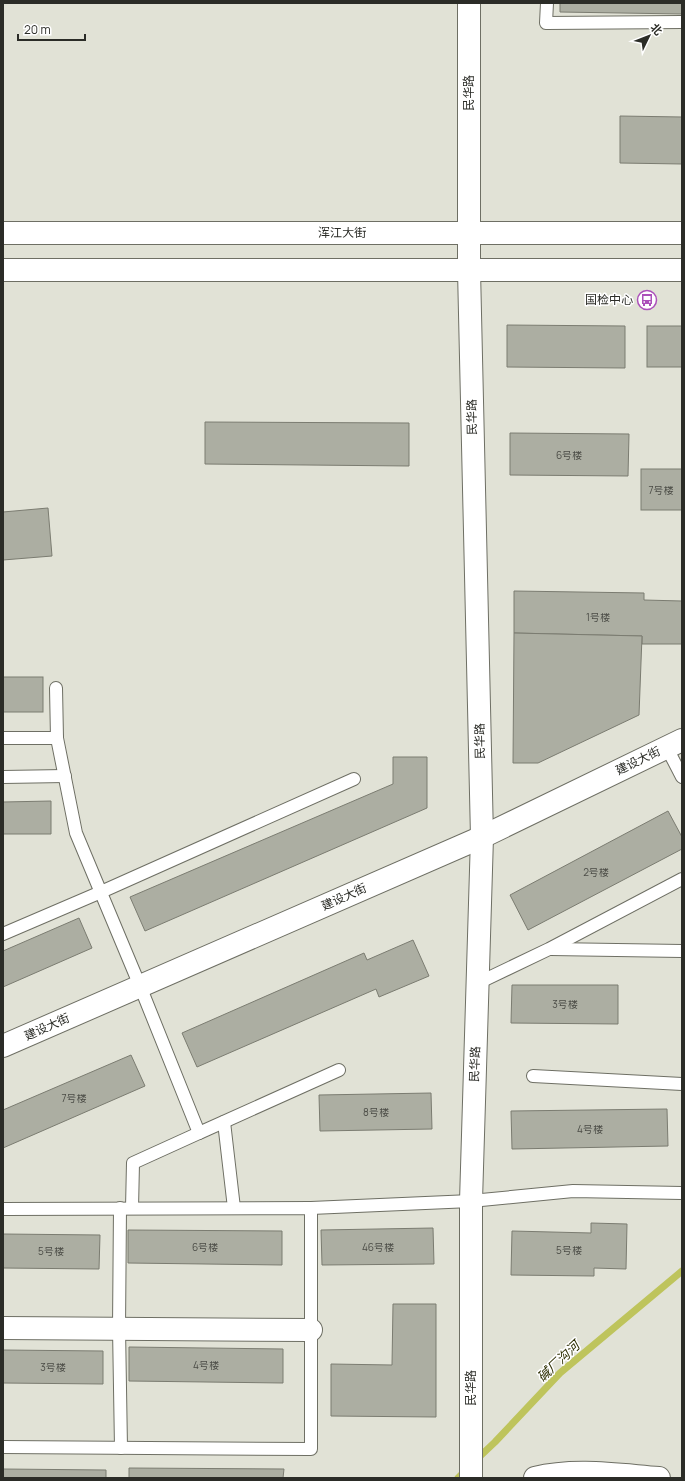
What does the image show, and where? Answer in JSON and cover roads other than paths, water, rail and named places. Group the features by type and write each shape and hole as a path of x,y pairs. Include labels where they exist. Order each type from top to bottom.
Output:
{"street":[{"name":"民华路","path":"469,3 469,270 482,837 471,1201 471,1478"},
{"name":"浑江大街","path":"3,233 682,234"},
{"path":"3,270 682,270"},
{"name":"建设大街","path":"3,1046 482,837 674,744"},
{"path":"3,1328 311,1330"},
{"path":"535,1478 549,1475 594,1474 660,1478"}],"lane":[{"path":"547,3 546,23 682,22"},
{"path":"56,688 57,738 76,833 199,1133"},
{"path":"3,738 57,738"},
{"path":"674,744 682,777"},
{"path":"3,777 65,776"},
{"path":"3,934 354,779"},
{"path":"478,983 549,949 682,879"},
{"path":"549,949 682,951"},
{"path":"121,1448 120,1328 126,1208 133,1163 339,1070"},
{"path":"534,1076 682,1084"},
{"path":"224,1122 234,1208"},
{"path":"3,1209 311,1208 471,1201 573,1191 682,1193"},
{"path":"3,1447 311,1448 311,1208"}],"waterway":[{"name":"碱厂沟河","path":"476,1460 560,1373 682,1271"},
{"name":"碱厂沟河","path":"458,1478 467,1469"}],"place":[{"name":"国检中心","path":"647,300"}]}
